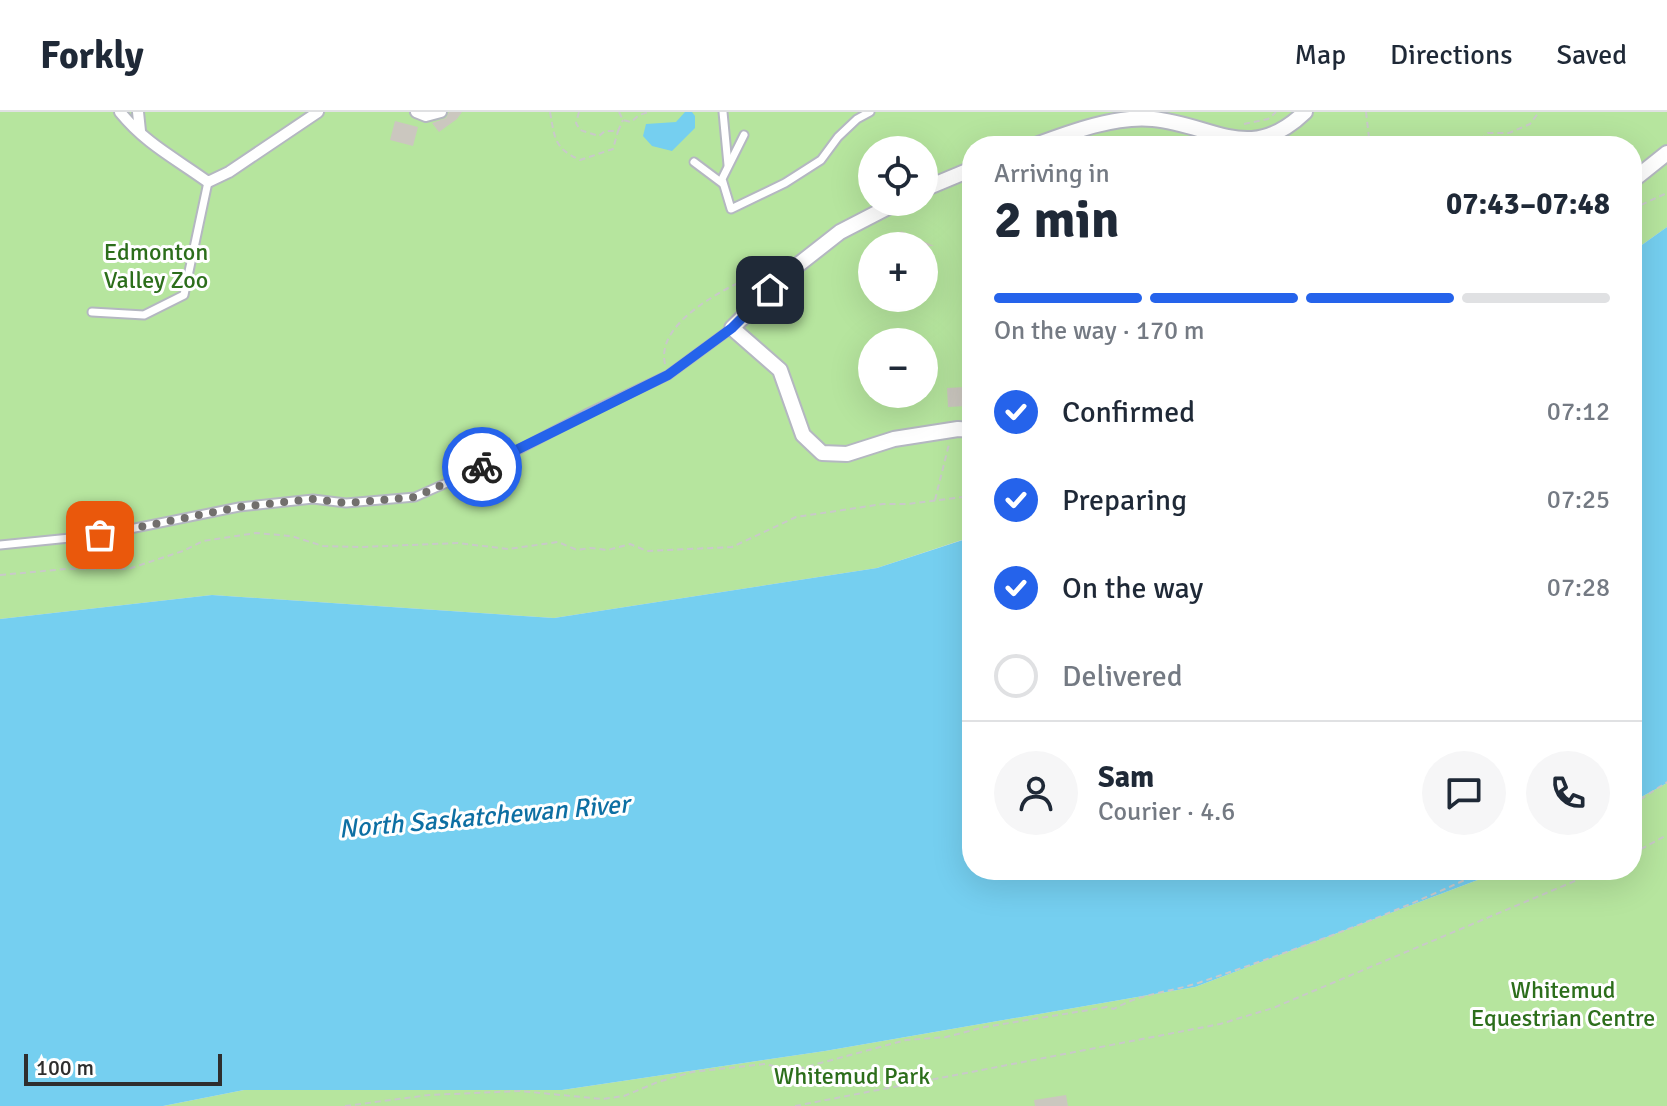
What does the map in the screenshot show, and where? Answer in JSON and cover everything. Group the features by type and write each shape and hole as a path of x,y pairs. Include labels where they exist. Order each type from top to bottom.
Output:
{"street":[{"path":"120,112 145,139 208,182 229,172 318,112"},
{"path":"138,112 138,127 145,139"},
{"path":"416,112 426,116 441,112"},
{"path":"1272,136 1305,112"},
{"path":"1060,136 1093,124 1152,118 1224,136"},
{"path":"1642,173 1667,153"},
{"path":"938,183 962,173"},
{"path":"871,216 840,232 789,272 732,328 780,370 803,435 822,453 847,454 894,439 962,429"}],"lane":[{"path":"723,112 728,167"},
{"path":"744,135 722,179 731,209 788,181 821,160 838,137 857,119 870,112"},
{"path":"694,162 724,184"},
{"path":"92,312 144,315 184,295 208,182"},
{"path":"0,545 100,535 239,507 313,499 346,503 415,497 503,458 668,375 732,328"}],"path":[{"path":"550,112 555,143 565,153 580,160 613,149 623,120"},
{"path":"579,112 576,123 580,130 599,136 605,131 618,131"},
{"path":"619,112 623,120 631,122 649,112"},
{"path":"1235,126 1268,119 1276,112"},
{"path":"1366,112 1369,136"},
{"path":"1484,136 1488,133 1509,133 1530,124 1539,112"},
{"path":"1642,204 1667,193"},
{"path":"668,375 664,358 666,348 684,318 725,288 775,266"},
{"path":"934,501 950,439"},
{"path":"0,575 66,569 128,569 203,541 256,533 291,536 323,546 458,543 508,549 558,542 577,550 608,550 630,544 647,551 732,547 796,517 883,504 962,497"},
{"path":"1642,798 1667,782"},
{"path":"1642,849 1667,835"},
{"path":"345,1106 429,1095 520,1091 602,1099 624,1096 692,1072 765,1064 790,1070 906,1040 946,1037 985,1027 1107,1007 1114,1009 1130,1000 1198,984 1391,912 1463,880"},
{"path":"795,1106 1204,1027 1273,1008 1577,880"}],"green space":[{"name":"Edmonton Valley Zoo","path":"0,112 1667,112 1667,227 1642,245 1642,136 962,136 962,540 877,568 554,618 212,595 0,619"},
{"name":"Whitemud Equestrian Centre","path":"1667,783 1667,1106 163,1106 244,1090 562,1090 825,1051 1195,987 1478,880 1642,880 1642,797"}],"water":[{"path":"685,112 692,112 695,116 695,128 672,151 652,146 643,136 646,124 676,122"},
{"path":"1667,227 1667,783 1642,797 1642,245"},
{"name":"North Saskatchewan River","path":"962,540 962,880 1478,880 1195,987 825,1051 562,1090 244,1090 163,1106 0,1106 0,619 212,595 554,618 877,568"}],"building":[{"path":"449,112 462,112 439,132 432,123 446,118"},
{"path":"395,121 418,127 413,146 390,140"},
{"path":"962,387 962,406 948,407 947,388"},
{"path":"1066,1095 1068,1106 1035,1106 1034,1100"}],"way so far":[{"path":"100,535 239,507 313,499 346,503 415,497 482,467"}],"route":[{"path":"482,467 668,375 732,328 770,290"}],"park label":[{"name":"Whitemud Park","path":"852,1076"}]}
